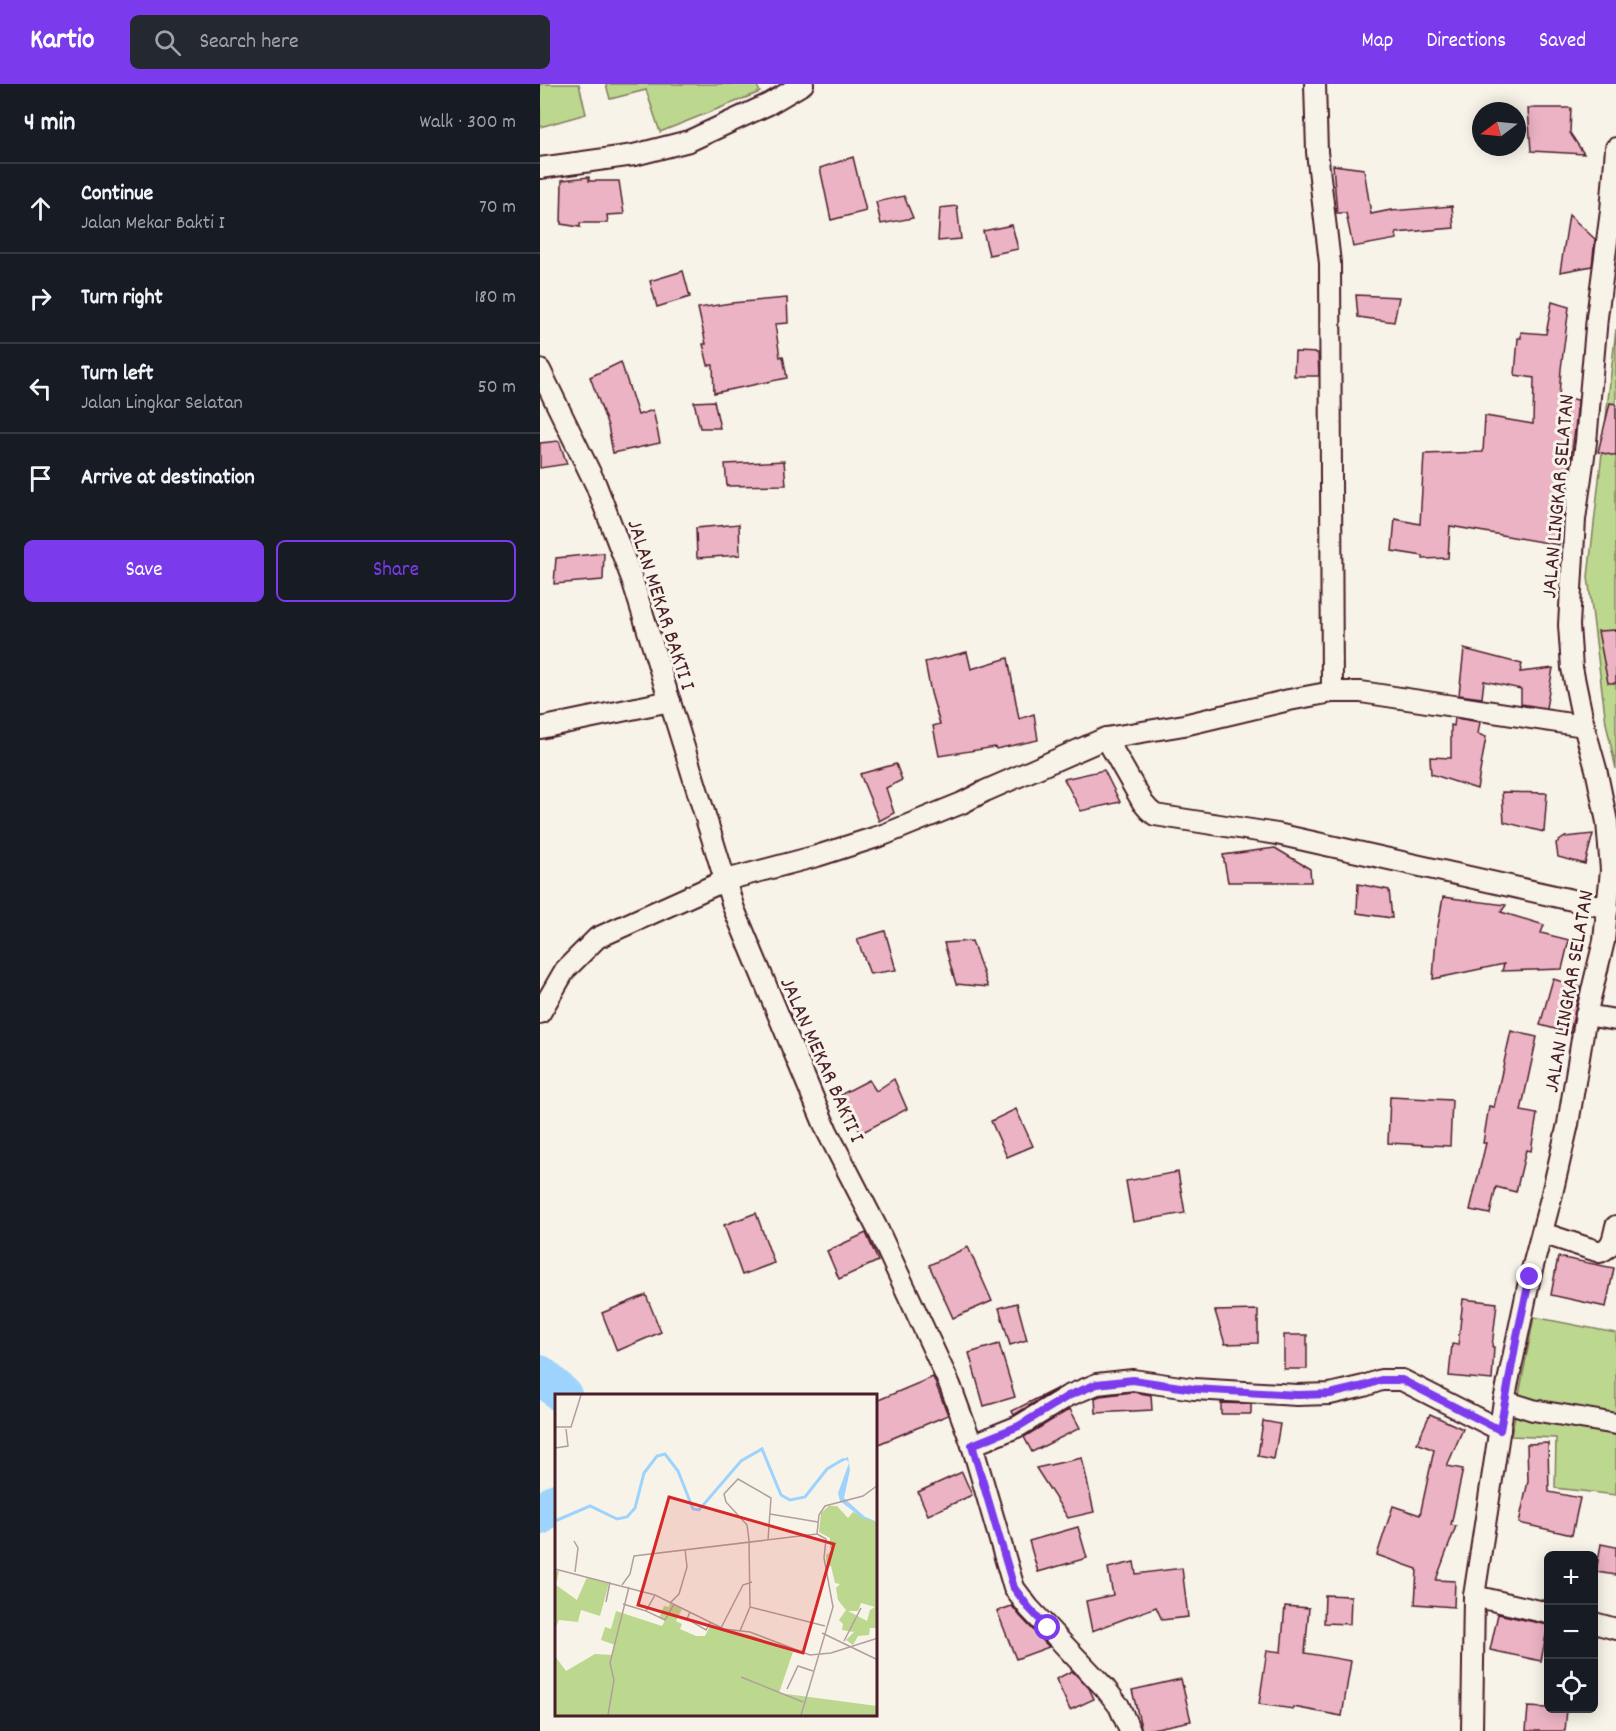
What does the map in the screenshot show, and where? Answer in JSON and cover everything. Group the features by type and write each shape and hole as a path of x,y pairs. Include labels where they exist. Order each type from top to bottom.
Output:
{"street":[{"path":"540,168 634,155 689,141 769,104 803,84"},
{"path":"1315,84 1317,152 1330,263 1332,692"},
{"name":"JALAN LINGKAR SELATAN","path":"1472,1731 1474,1596 1504,1401 1517,1336 1568,1124 1586,1015 1604,941 1608,908 1611,870 1607,822 1572,668 1569,625 1575,519 1586,442 1616,148"},
{"name":"JALAN MEKAR BAKTI I","path":"540,370 596,485 632,579 734,909 827,1131 878,1230 950,1385 972,1445 1014,1588 1029,1608 1105,1688 1119,1706 1130,1731"},
{"path":"540,1012 565,970 597,938 726,880 817,856 883,835 962,803 1106,738 1184,725 1332,692 1361,692 1584,726"},
{"path":"540,729 670,701"},
{"path":"1106,738 1143,803 1155,814 1277,834 1608,908"},
{"path":"1586,1015 1616,1020"},
{"path":"1542,1233 1600,1252 1608,1249 1612,1244 1616,1226"},
{"path":"972,1445 1019,1426 1068,1396 1097,1384 1133,1380 1194,1389 1297,1395 1330,1394 1381,1380 1402,1380 1500,1430"},
{"path":"1504,1401 1533,1410 1616,1424"},
{"path":"1474,1596 1544,1612"},
{"path":"1598,1624 1616,1629"}],"green space":[{"path":"540,84 579,84 586,114 540,127"},
{"path":"606,84 756,84 760,92 660,132 646,90 610,99"},
{"path":"1616,329 1616,769 1606,723 1588,577"},
{"path":"1534,1317 1616,1333 1616,1495 1555,1488 1556,1438 1511,1436"}],"building":[{"path":"1528,108 1571,108 1570,133 1584,154 1531,151"},
{"path":"853,157 866,211 831,220 820,168"},
{"path":"1333,165 1364,169 1371,214 1391,210 1452,206 1454,228 1396,233 1397,239 1353,247 1346,213 1337,213"},
{"path":"589,177 589,181 619,181 624,214 607,215 608,223 580,223 580,227 561,224 562,180"},
{"path":"904,196 913,218 881,224 876,202"},
{"path":"957,206 961,239 938,241 940,208"},
{"path":"1569,215 1595,239 1592,266 1560,272"},
{"path":"1012,225 1018,249 989,255 983,231"},
{"path":"683,271 690,297 657,307 650,281"},
{"path":"1356,295 1399,297 1394,322 1358,317"},
{"path":"787,298 788,323 775,324 780,357 783,356 787,378 714,393 713,365 708,365 698,308"},
{"path":"1552,302 1569,307 1559,396 1578,400 1559,545 1450,526 1448,558 1423,559 1423,556 1392,551 1395,519 1420,524 1424,454 1483,452 1485,416 1533,424 1534,378 1515,375 1518,338 1521,338 1521,332 1546,334"},
{"path":"1295,352 1318,353 1319,376 1294,376"},
{"path":"621,362 638,415 653,410 660,443 613,453 608,426 590,377"},
{"path":"714,401 720,428 700,428 694,402"},
{"path":"1610,403 1616,404 1616,456 1598,452"},
{"path":"559,441 567,464 540,468 540,443"},
{"path":"784,461 786,485 727,486 725,464"},
{"path":"739,524 740,555 697,558 696,528"},
{"path":"604,553 603,580 554,584 556,558"},
{"path":"1616,630 1616,683 1608,683 1598,631"},
{"path":"1464,649 1522,664 1520,672 1553,668 1546,708 1521,704 1521,689 1484,681 1482,698 1459,695"},
{"path":"967,652 971,669 1008,658 1019,719 1034,714 1038,740 996,749 995,747 939,756 933,726 940,724 925,662"},
{"path":"1455,718 1480,722 1478,734 1486,737 1477,789 1431,774 1430,757 1451,758 1451,725 1454,726"},
{"path":"896,764 902,780 886,788 894,813 879,821 860,774"},
{"path":"1104,770 1120,802 1081,811 1064,779"},
{"path":"1502,792 1547,793 1544,832 1504,822"},
{"path":"1593,834 1585,864 1558,857 1556,843 1565,837"},
{"path":"1275,848 1310,869 1311,882 1228,882 1223,855"},
{"path":"1358,884 1389,890 1392,918 1357,913"},
{"path":"1443,897 1506,905 1501,912 1544,925 1541,933 1569,940 1562,969 1502,971 1504,964 1433,979 1436,937"},
{"path":"885,931 896,970 870,974 857,939"},
{"path":"972,941 988,987 956,984 944,943"},
{"path":"1553,979 1580,987 1570,1033 1540,1025"},
{"path":"1511,1031 1537,1037 1521,1111 1537,1114 1531,1151 1526,1150 1516,1192 1496,1187 1490,1214 1470,1210 1486,1143 1483,1143 1489,1106 1494,1107"},
{"path":"894,1079 907,1109 861,1133 840,1095 869,1080 876,1091"},
{"path":"1390,1097 1452,1100 1450,1146 1388,1143"},
{"path":"1016,1109 1033,1146 1007,1157 991,1121"},
{"path":"1178,1172 1185,1213 1133,1222 1126,1181"},
{"path":"756,1213 774,1263 742,1275 724,1225"},
{"path":"866,1233 878,1261 839,1279 827,1251"},
{"path":"968,1247 992,1301 953,1318 929,1265"},
{"path":"1558,1257 1614,1268 1606,1307 1551,1295"},
{"path":"646,1295 661,1332 617,1351 602,1313"},
{"path":"1463,1299 1497,1303 1492,1347 1494,1347 1492,1380 1449,1376 1452,1344 1458,1345"},
{"path":"1017,1303 1027,1340 1010,1345 999,1308"},
{"path":"1258,1310 1258,1343 1225,1344 1215,1311"},
{"path":"1284,1335 1307,1335 1307,1369 1284,1369"},
{"path":"999,1344 1015,1397 984,1406 969,1353"},
{"path":"933,1377 948,1415 878,1444 878,1400"},
{"path":"1058,1388 1014,1415 1012,1411"},
{"path":"1133,1392 1151,1395 1152,1410 1096,1413 1095,1398"},
{"path":"1221,1403 1251,1404 1251,1414 1221,1414"},
{"path":"1070,1409 1080,1428 1032,1452 1024,1437"},
{"path":"1430,1414 1463,1429 1447,1466 1463,1469 1451,1525 1456,1526 1436,1580 1455,1581 1454,1607 1415,1604 1417,1569 1377,1555 1393,1506 1420,1515 1434,1450 1417,1443"},
{"path":"1263,1421 1280,1424 1274,1459 1258,1456"},
{"path":"1548,1443 1549,1492 1580,1498 1572,1535 1519,1523 1528,1481 1527,1444"},
{"path":"1082,1458 1094,1512 1068,1518 1036,1468"},
{"path":"962,1472 972,1495 928,1515 918,1492"},
{"path":"1078,1527 1087,1558 1038,1572 1029,1541"},
{"path":"1601,1544 1616,1547 1616,1575 1598,1572"},
{"path":"1134,1562 1136,1574 1182,1568 1188,1617 1162,1620 1156,1607 1092,1631 1086,1601 1113,1595 1108,1568"},
{"path":"1325,1595 1351,1596 1350,1624 1324,1623"},
{"path":"1012,1606 1049,1647 1016,1659 997,1611"},
{"path":"1285,1606 1309,1608 1305,1653 1351,1661 1342,1716 1293,1707 1293,1709 1259,1704 1267,1650 1281,1652"},
{"path":"1498,1614 1544,1624 1541,1661 1490,1650"},
{"path":"1072,1671 1089,1688 1094,1699 1070,1710 1056,1679"},
{"path":"1181,1679 1191,1721 1142,1731 1132,1690"},
{"path":"1528,1707 1544,1708 1544,1713 1567,1713 1565,1731 1526,1731"}],"waterway":[{"path":"540,1374 562,1394"},
{"path":"540,1516 555,1503"}],"route":[{"path":"1048,1628 1014,1588 972,1445 1019,1426 1068,1396 1097,1384 1133,1380 1194,1389 1297,1395 1330,1394 1381,1380 1402,1380 1500,1430 1530,1277"}]}
